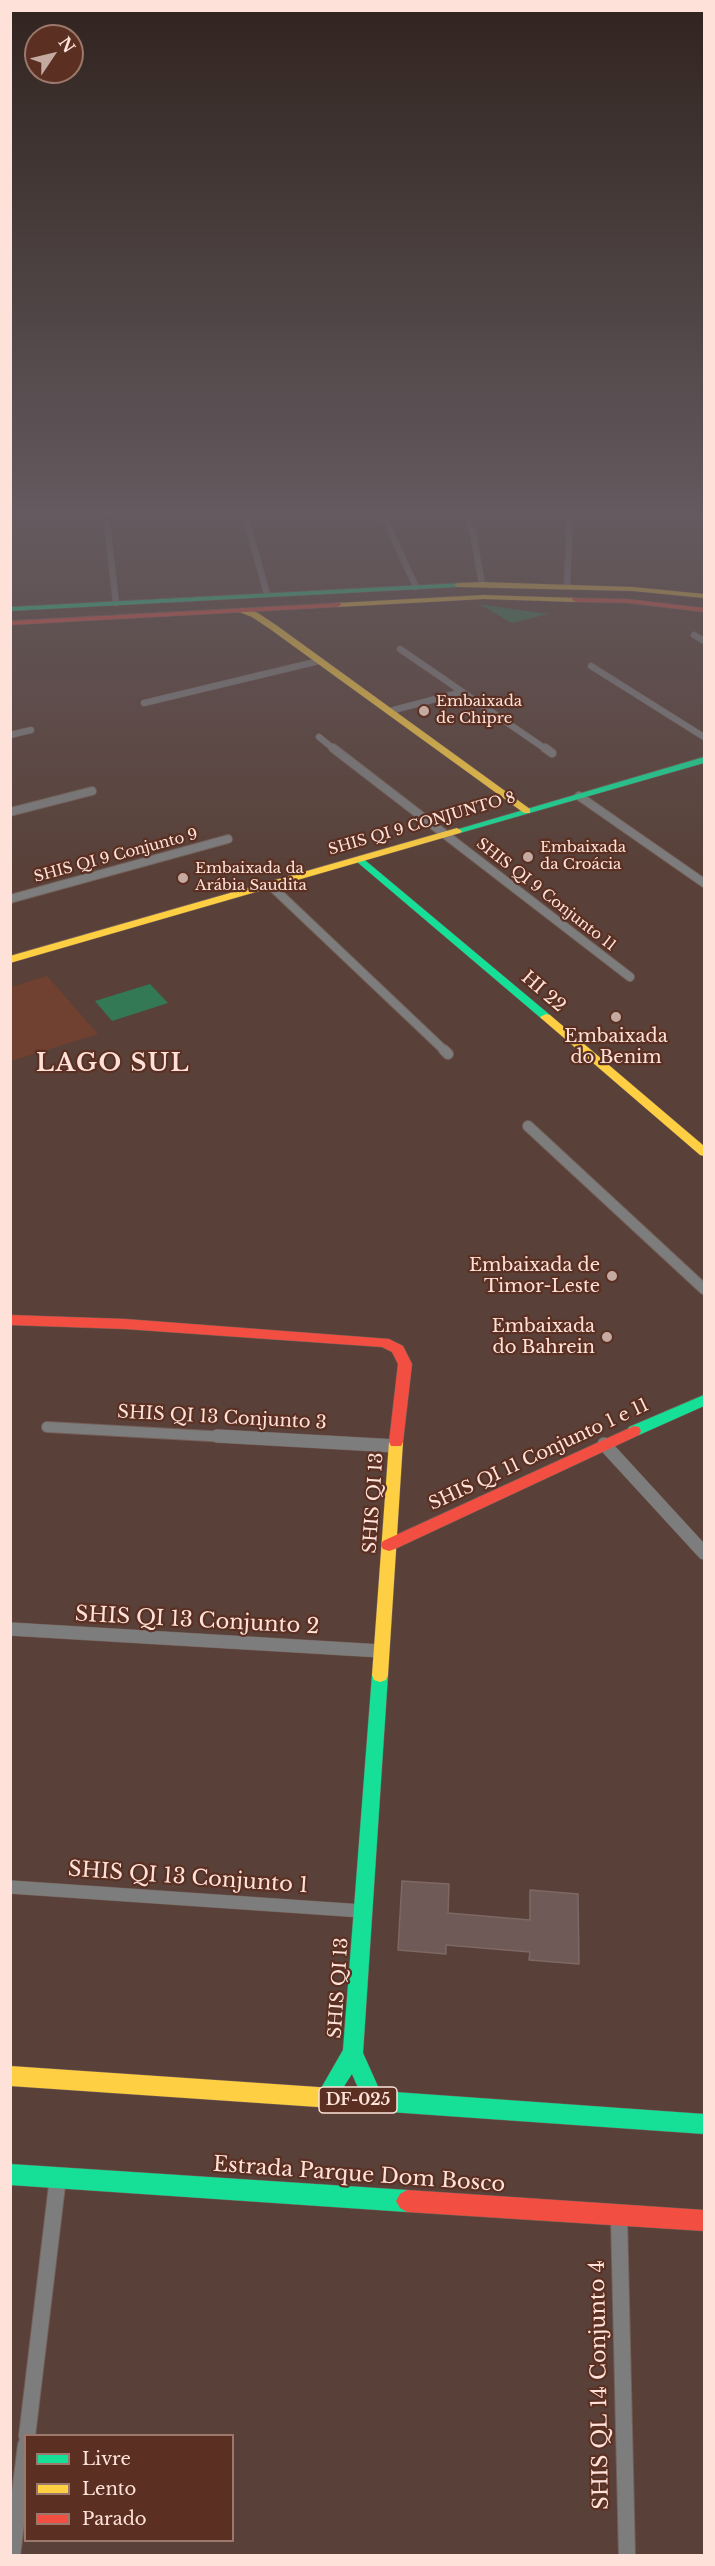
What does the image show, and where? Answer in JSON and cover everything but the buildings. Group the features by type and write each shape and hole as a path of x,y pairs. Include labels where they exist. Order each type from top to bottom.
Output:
{"street":[{"path":"282,633 527,811"},
{"path":"694,635 705,641"},
{"path":"400,650 552,753"},
{"path":"144,703 319,661"},
{"path":"591,666 705,737"},
{"path":"390,711 462,692"},
{"path":"10,735 31,730"},
{"name":"SHIS QI 9 Conjunto 11","path":"319,737 630,977"},
{"name":"SHIS QI 9 CONJUNTO 8","path":"10,960 704,760"},
{"path":"10,812 92,791"},
{"path":"579,796 705,883"},
{"name":"SHIS QI 9 Conjunto 9","path":"10,899 228,839"},
{"name":"HI 22","path":"360,859 705,1152"},
{"path":"270,885 448,1054"},
{"path":"528,1125 705,1289"},
{"name":"SHIS QI 13","path":"10,1320 137,1324 373,1339 398,1347 404,1355 353,2053 374,2101"},
{"name":"SHIS QI 11 Conjunto 1 e 11","path":"389,1545 604,1444 705,1400"},
{"name":"SHIS QI 13 Conjunto 3","path":"47,1427 396,1446"},
{"path":"604,1444 705,1553"},
{"name":"SHIS QI 13 Conjunto 2","path":"10,1629 381,1651"},
{"name":"SHIS QI 13 Conjunto 1","path":"10,1887 362,1911"},
{"name":"SHIS QI 13","path":"326,2097 353,2053"},
{"name":"DF-025","path":"10,2076 705,2124"},
{"name":"Estrada Parque Dom Bosco","path":"15,2175 58,2176 705,2221"},
{"path":"27,2434 58,2176"},
{"name":"SHIS QL 14 Conjunto 4","path":"619,2214 627,2556"},
{"path":"12,2556 24,2461"}],"shaded area":[{"path":"47,976 98,1034 11,1061 11,987"}],"green space":[{"path":"150,984 168,1003 112,1021 95,1001"}],"traffic: fast":[{"path":"457,831 704,760"},
{"path":"360,859 546,1017"},
{"path":"634,1431 704,1400"},
{"path":"326,2097 353,2053 380,1675"},
{"path":"353,2053 374,2101"},
{"path":"347,2099 704,2124"},
{"path":"10,2174 407,2201"}],"traffic: slow":[{"path":"281,633 527,811"},
{"path":"10,960 457,831"},
{"path":"546,1017 704,1152"},
{"path":"380,1675 396,1442"},
{"path":"10,2076 347,2099"}],"traffic: jam":[{"path":"10,1320 125,1324 384,1342 398,1349 405,1364 396,1442"},
{"path":"389,1545 634,1431"},
{"path":"407,2201 704,2221"}],"place":[{"name":"Embaixada de Chipre","path":"424,711"},
{"name":"Embaixada da Croácia","path":"528,857"},
{"name":"Embaixada da Arábia Saudita","path":"183,878"},
{"name":"Embaixada do Benim","path":"616,1017"},
{"name":"Embaixada de Timor-Leste","path":"612,1276"},
{"name":"Embaixada do Bahrein","path":"607,1337"}],"district":[{"name":"LAGO SUL","path":"113,1064"}]}
